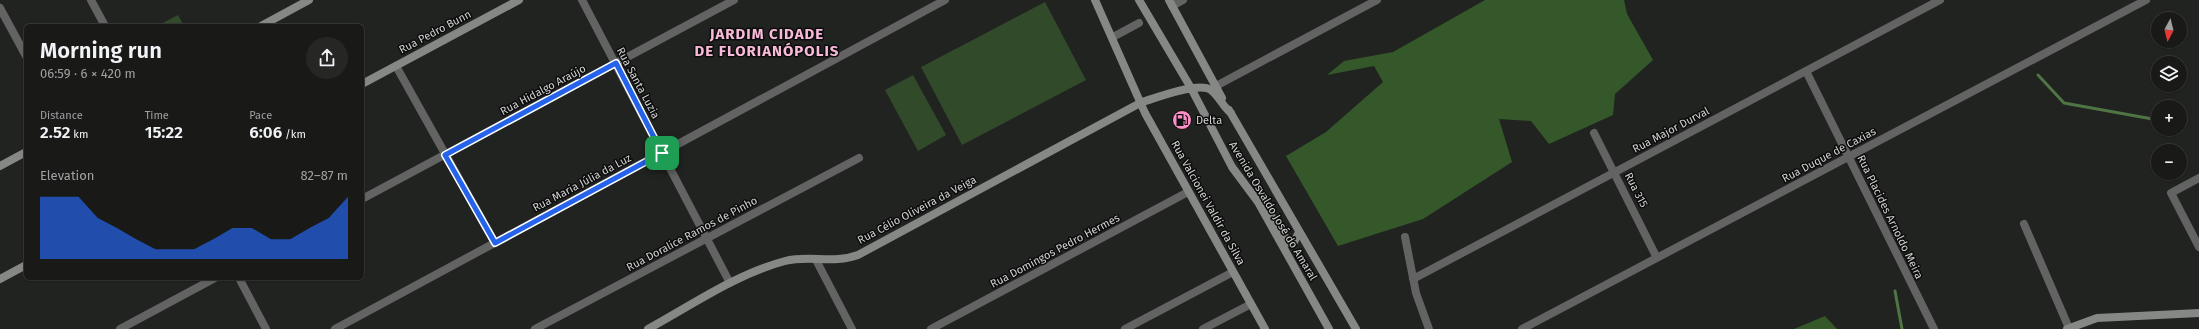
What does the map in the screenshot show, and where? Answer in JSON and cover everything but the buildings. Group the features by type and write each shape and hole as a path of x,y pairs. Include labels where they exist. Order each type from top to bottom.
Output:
{"main road":[{"path":"265,24 309,0"},
{"name":"Rua Pedro Bunn","path":"364,83 519,0"},
{"name":"Rua Valcionei Valdir da Silva","path":"1095,0 1146,112 1188,192 1265,329"},
{"name":"Avenida Osvaldo José do Amaral","path":"1139,0 1191,88 1232,167 1258,202 1329,329"},
{"name":"Avenida Osvaldo José do Amaral","path":"1169,2 1299,232 1356,329"},
{"path":"1191,88 1206,88 1212,90 1231,113"},
{"name":"Rua Célio Oliveira da Veiga","path":"648,329 730,283 774,264 788,260 840,260 858,255 1142,102 1191,88"},
{"path":"0,166 24,153"},
{"path":"1258,202 1269,211 1289,243 1294,242 1299,232"},
{"path":"0,279 24,266"},
{"path":"2068,329 2088,320 2105,317 2199,314"}],"street":[{"path":"92,0 104,24"},
{"name":"Rua Santa Luzia","path":"582,0 730,283"},
{"name":"Rua Hidalgo Araújo","path":"364,198 734,0"},
{"name":"Rua Maria Júlia da Luz","path":"335,329 946,0"},
{"path":"1169,2 1184,0"},
{"path":"1216,86 1377,0"},
{"name":"Rua Major Durval","path":"1413,279 1940,0"},
{"name":"Rua Duque de Caxias","path":"1522,329 2146,0"},
{"path":"0,8 24,52"},
{"path":"1113,37 1139,23"},
{"path":"396,66 495,243"},
{"name":"Rua Placides Arnoldo Meira","path":"1806,71 1934,329"},
{"name":"Rua 315","path":"1594,132 1657,258"},
{"name":"Rua Doralice Ramos de Pinho","path":"535,329 859,158"},
{"path":"2199,178 2171,193 2199,247"},
{"name":"Rua Domingos Pedro Hermes","path":"931,329 1188,192"},
{"path":"2024,224 2068,329"},
{"path":"1405,237 1420,307 1429,329"},
{"path":"816,260 852,329"},
{"path":"1126,329 1233,272"},
{"path":"120,329 211,280"},
{"path":"239,280 266,329"},
{"path":"1203,329 1251,304"}],"green space":[{"path":"1485,0 1624,0 1627,14 1653,60 1615,94 1613,115 1549,144 1531,121 1499,119 1512,162 1423,219 1338,246 1286,156 1326,132 1383,82 1374,66 1327,75 1344,61 1393,52"},
{"path":"1045,2 1086,80 962,145 921,67"},
{"path":"178,15 183,24 161,24"},
{"path":"913,75 946,135 918,151 885,90"},
{"path":"1825,316 1837,329 1794,329"}],"waterway":[{"path":"2038,75 2064,103 2151,119"},
{"path":"1895,291 1902,329"}],"place":[{"name":"Delta","path":"1182,120"}],"district":[{"name":"JARDIM CIDADE DE FLORIANÓPOLIS","path":"767,42"}],"route":[{"path":"616,63 662,153 495,243 445,155 616,63"}]}
